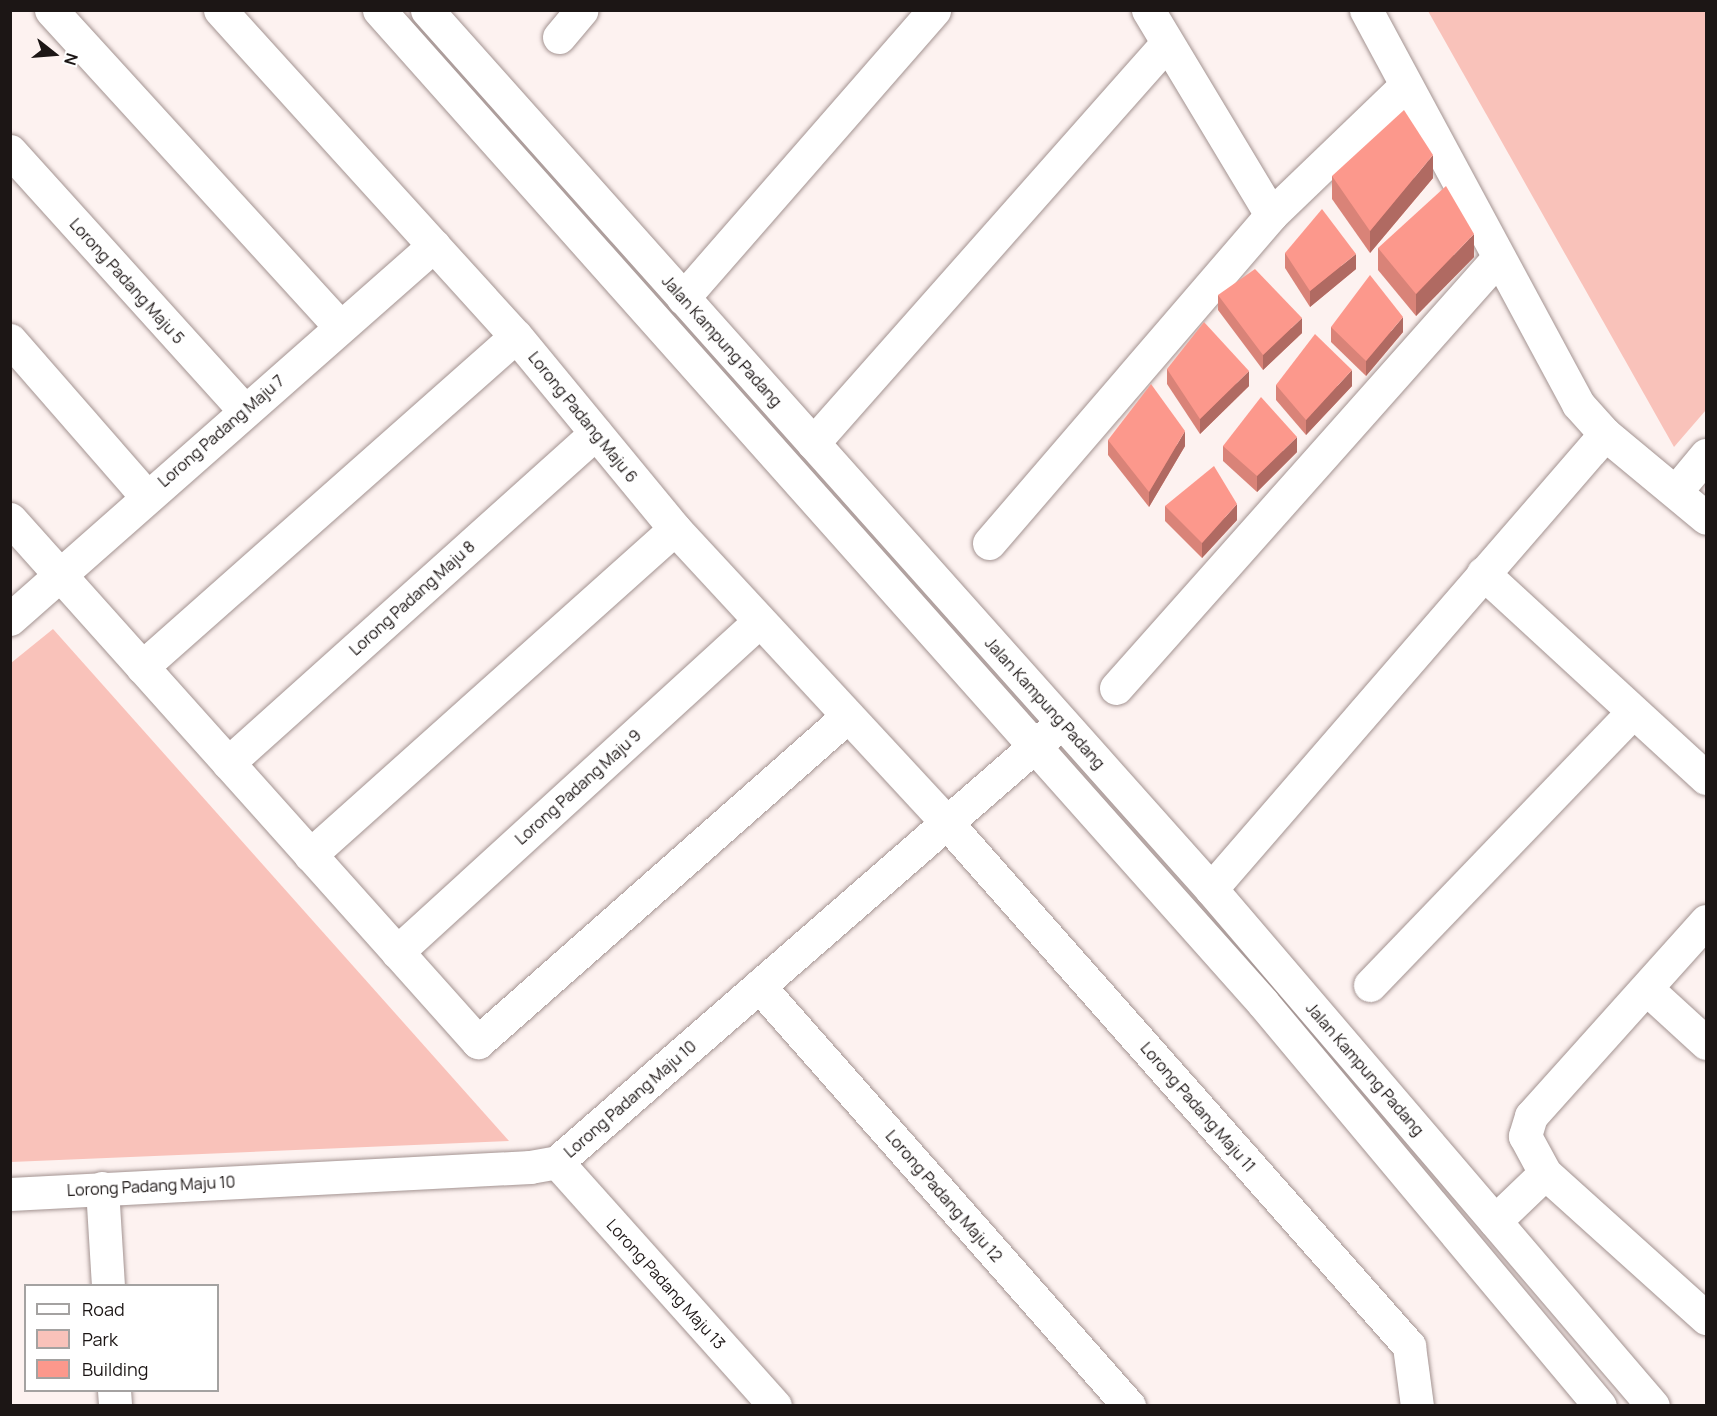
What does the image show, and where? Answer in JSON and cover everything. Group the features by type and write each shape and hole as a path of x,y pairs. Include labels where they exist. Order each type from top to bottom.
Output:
{"street":[{"path":"51,10 340,327"},
{"name":"Lorong Padang Maju 6","path":"220,10 516,336 675,529 846,717 947,823"},
{"path":"379,10 1263,1003 1600,1406"},
{"name":"Jalan Kampung Padang","path":"428,10 1211,889 1653,1406"},
{"path":"559,37 582,10"},
{"path":"683,298 934,10"},
{"path":"1148,10 1271,215"},
{"path":"1366,10 1578,404 1605,434 1707,518"},
{"path":"813,443 1167,43"},
{"path":"989,543 1271,215 1405,86"},
{"name":"Lorong Padang Maju 5","path":"10,151 244,410"},
{"name":"Lorong Padang Maju 7","path":"10,619 244,410 434,245"},
{"path":"1116,688 1498,258"},
{"path":"142,667 516,336"},
{"path":"10,340 147,497"},
{"name":"Lorong Padang Maju 8","path":"228,763 596,433"},
{"path":"1211,889 1482,573 1605,434"},
{"path":"1676,491 1707,454"},
{"path":"10,519 478,1042 846,717"},
{"path":"310,855 675,529"},
{"path":"1482,573 1707,778"},
{"name":"Lorong Padang Maju 9","path":"397,952 759,622"},
{"path":"1370,985 1632,712"},
{"name":"Lorong Padang Maju 10","path":"10,1194 530,1167 557,1162 1062,722"},
{"name":"Lorong Padang Maju 11","path":"947,823 1409,1346 1417,1406"},
{"path":"1707,921 1531,1116 1525,1136 1545,1173 1707,1318"},
{"name":"Lorong Padang Maju 12","path":"759,986 1129,1406"},
{"path":"1647,989 1707,1043"},
{"name":"Lorong Padang Maju 13","path":"557,1162 775,1406"},
{"path":"1495,1221 1545,1173"},
{"path":"102,1188 108,1284"}],"green space":[{"path":"1428,11 1706,11 1706,410 1674,447"},
{"path":"53,629 509,1141 11,1162 11,663"}],"building":[{"path":"1404,110 1433,155 1370,231 1332,176"},
{"path":"1446,186 1474,234 1416,294 1378,248"},
{"path":"1322,209 1356,254 1310,291 1285,253"},
{"path":"1255,269 1302,318 1263,355 1218,295"},
{"path":"1370,275 1403,317 1366,361 1331,327"},
{"path":"1204,322 1249,371 1200,419 1167,369"},
{"path":"1315,334 1352,370 1306,420 1276,385"},
{"path":"1151,384 1185,431 1149,492 1108,440"},
{"path":"1261,397 1297,437 1257,476 1223,446"},
{"path":"1214,466 1237,504 1202,543 1165,506"}]}
